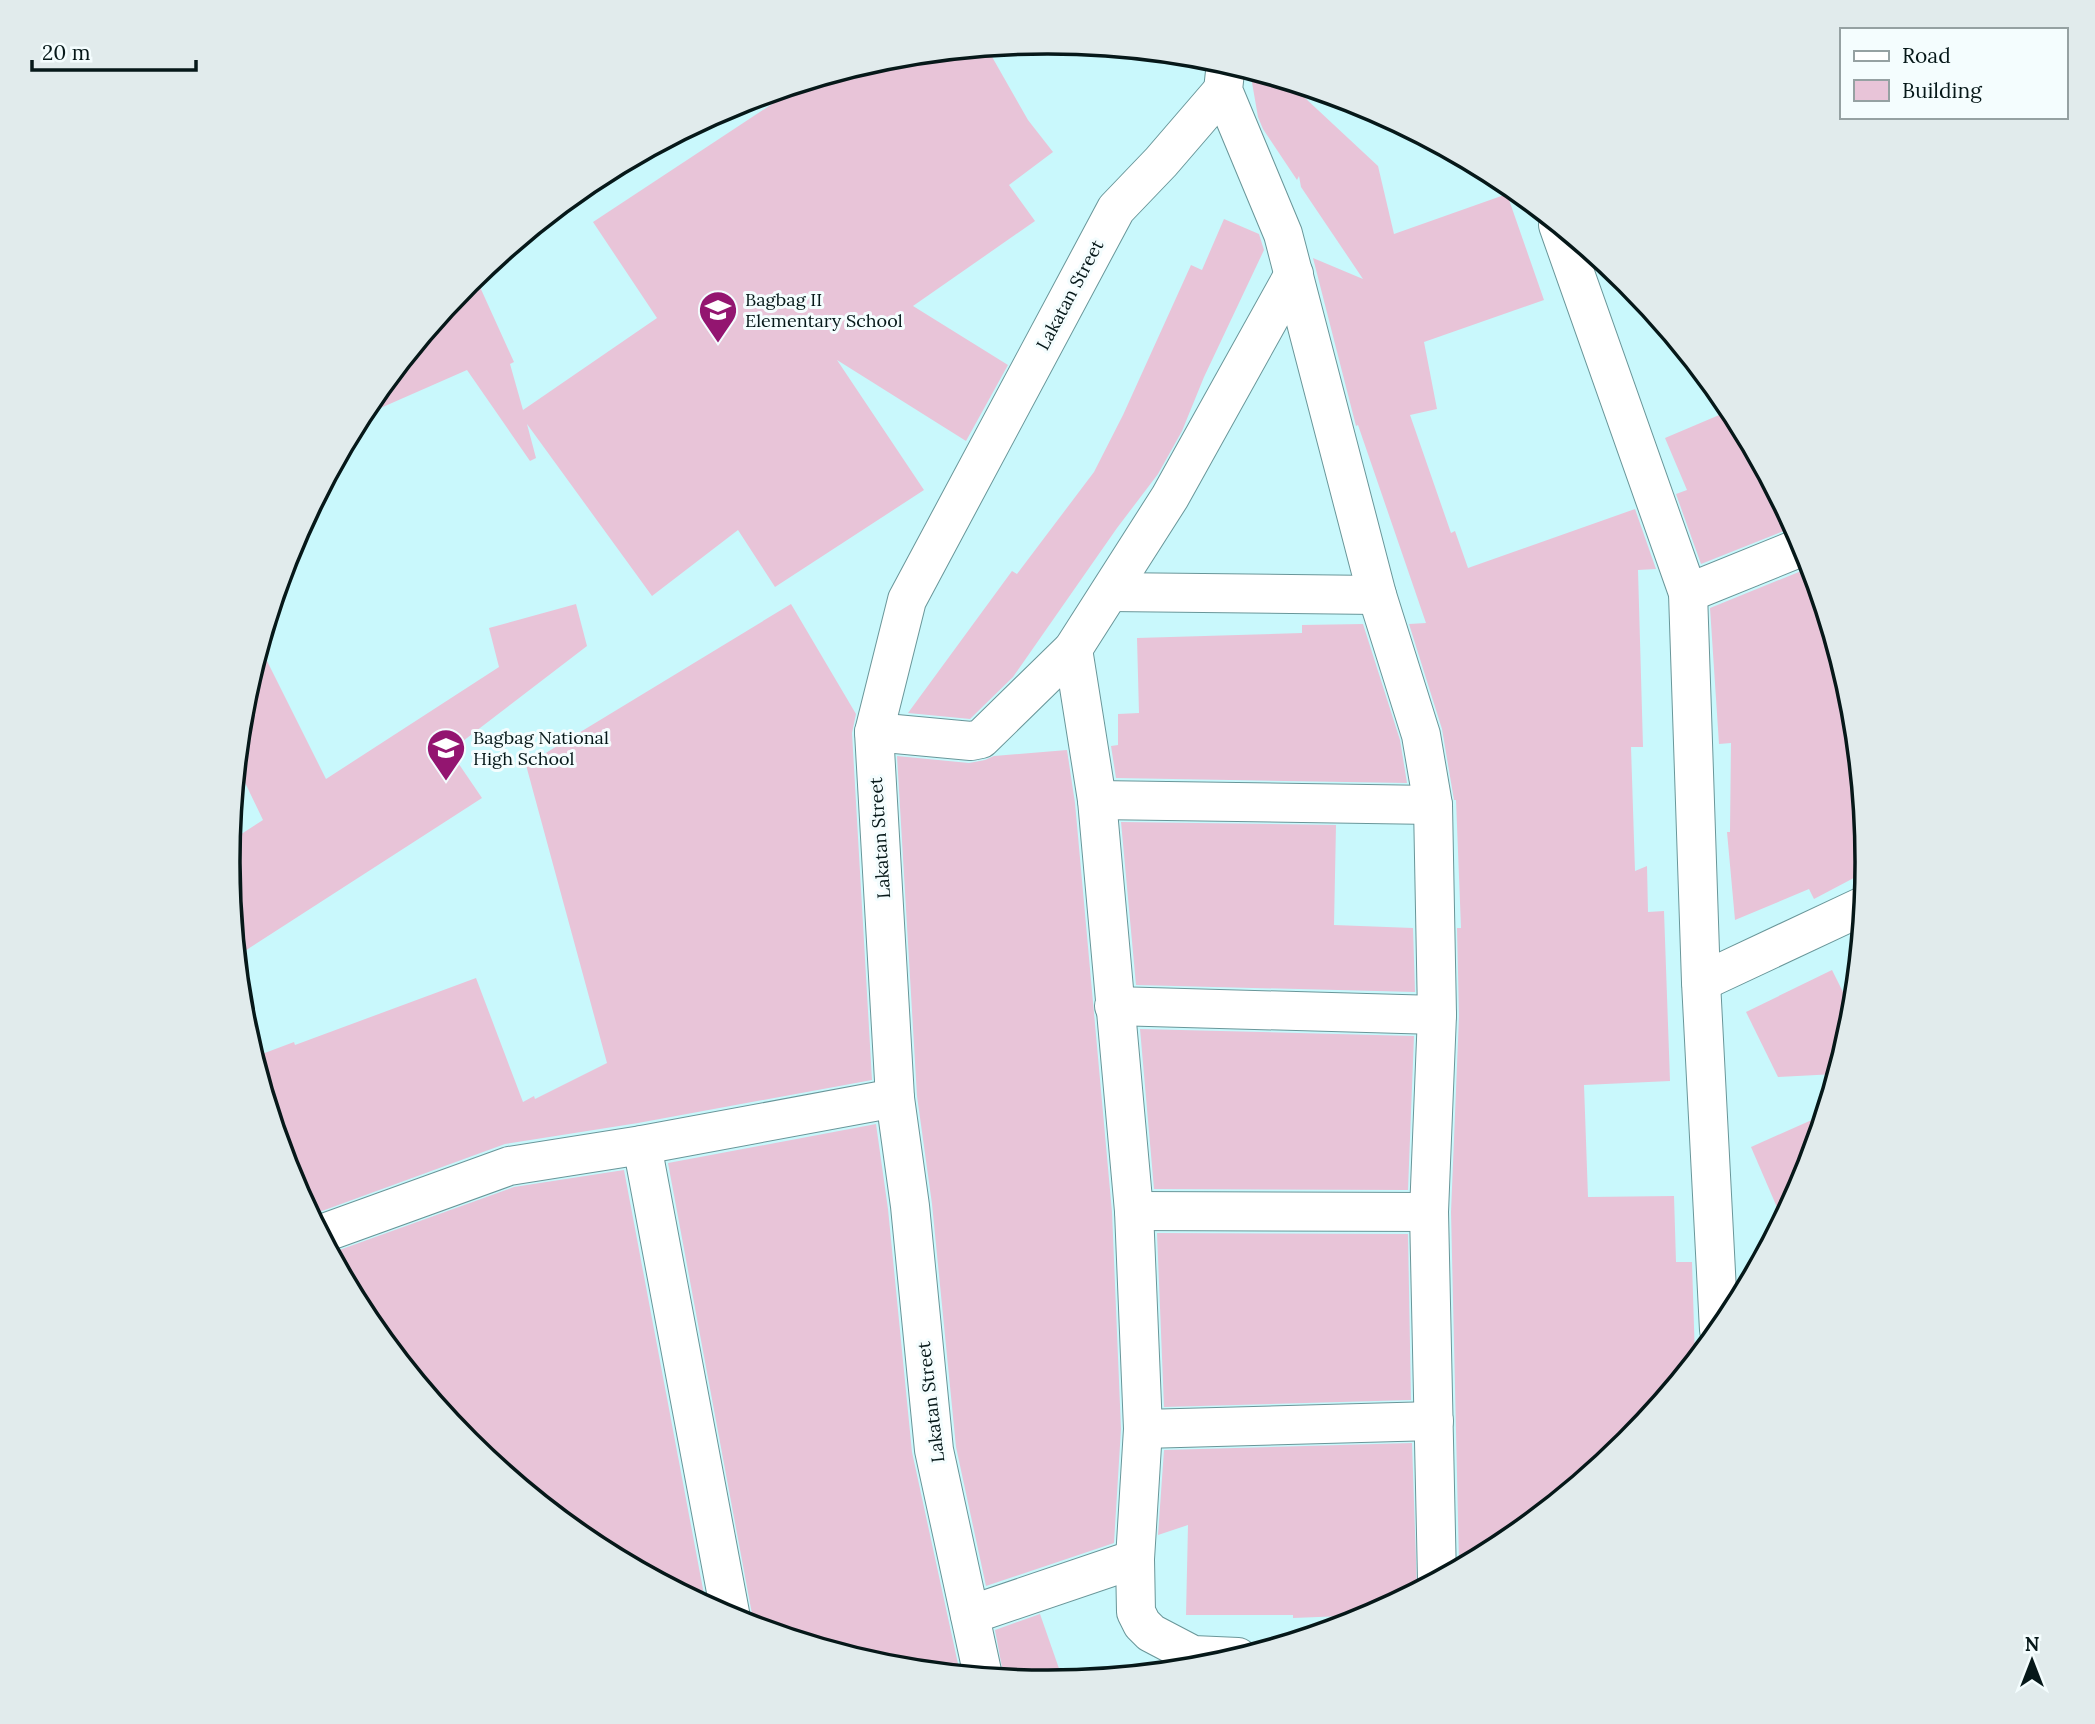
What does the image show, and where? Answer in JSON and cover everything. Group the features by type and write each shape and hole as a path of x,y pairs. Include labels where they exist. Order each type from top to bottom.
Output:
{"street":[{"path":"1224,77 1283,234 1377,595 1421,735 1433,805 1437,1015 1429,1212 1437,1569"},
{"name":"Lakatan Street","path":"981,1667 934,1450 910,1206 895,1098 874,732 907,600 1116,209 1161,162 1224,77"},
{"path":"1567,244 1688,593 1701,982 1718,1312"},
{"path":"874,732 971,741 981,739 1073,649 1170,498 1294,274"},
{"path":"1688,593 1793,551"},
{"path":"1111,592 1377,595"},
{"path":"1073,649 1097,800 1134,1211 1143,1429 1135,1559 1136,1612 1150,1633 1198,1655"},
{"path":"1097,800 1433,805"},
{"path":"1701,982 1854,910"},
{"path":"1114,1006 1437,1015"},
{"path":"329,1231 509,1166 642,1145 895,1098"},
{"path":"642,1145 728,1604"},
{"path":"1134,1211 1429,1212"},
{"path":"1143,1429 1434,1421"},
{"path":"970,1615 1135,1559"}],"building":[{"name":"Bagbag II Elementary School","path":"992,56 1028,120 1053,152 1009,185 1035,221 913,306 1008,365 966,441 837,360 924,490 775,587 738,530 652,596 527,424 536,458 530,461 467,370 379,409 440,329 480,287 514,362 510,364 523,410 657,318 593,222 776,102 838,82 942,61"},
{"path":"1252,81 1303,96 1378,166 1394,234 1503,195 1509,199 1544,300 1424,342 1437,409 1410,415 1451,533 1455,531 1468,568 1635,509 1656,569 1638,570 1643,747 1631,747 1635,871 1647,866 1648,912 1664,911 1670,1081 1584,1085 1588,1197 1674,1196 1676,1262 1692,1262 1695,1345 1655,1395 1580,1469 1539,1503 1459,1557 1451,1212 1459,1016 1457,928 1461,928 1456,800 1442,729 1409,624 1426,623 1358,425 1356,426 1313,258 1363,279 1301,187 1299,176 1297,180 1263,129 1258,117"},
{"path":"1224,219 1259,234 1264,250 1204,377 1182,431 1158,474 1013,677 970,719 908,713 1012,571 1017,574 1094,472 1191,265 1202,270"},
{"path":"1720,415 1747,458 1784,531 1701,564 1676,494 1687,490 1665,438"},
{"path":"1801,571 1828,653 1840,704 1854,809 1855,877 1814,899 1809,889 1735,920 1727,832 1730,832 1731,743 1719,744 1710,608"},
{"path":"576,604 587,646 450,751 482,798 245,951 241,915 241,835 263,820 244,781 255,704 266,658 326,779 499,667 489,628"},
{"path":"791,604 856,714 852,733 872,1080 638,1123 505,1144 320,1212 283,1122 263,1054 294,1042 295,1045 476,978 523,1102 534,1096 535,1099 607,1063 526,765"},
{"path":"1363,624 1400,740 1407,783 1116,778 1111,746 1118,745 1118,714 1139,713 1137,638 1302,633 1302,625"},
{"path":"1067,750 1075,803 1112,1212 1121,1429 1114,1543 986,1586 956,1447 932,1204 917,1096 897,756 969,763 994,756"},
{"path":"1121,822 1336,825 1334,925 1413,928 1415,992 1136,985"},
{"path":"1832,970 1844,994 1827,1074 1778,1077 1746,1012"},
{"path":"1140,1029 1414,1036 1408,1190 1154,1189"},
{"path":"1813,1120 1777,1208 1751,1147"},
{"path":"876,1124 888,1209 912,1452 958,1665 890,1654 838,1642 752,1613 668,1163"},
{"path":"624,1170 704,1592 644,1562 599,1534 556,1503 476,1433 440,1395 407,1354 376,1311 339,1250 514,1187"},
{"path":"1157,1233 1408,1234 1411,1400 1164,1407"},
{"path":"1412,1443 1417,1580 1335,1616 1186,1615 1188,1525 1158,1535 1164,1450"},
{"path":"1040,1614 1059,1670 1002,1668 995,1630"}],"place":[{"name":"Bagbag II Elementary School","path":"718,344"},
{"name":"Bagbag National High School","path":"446,782"}]}
